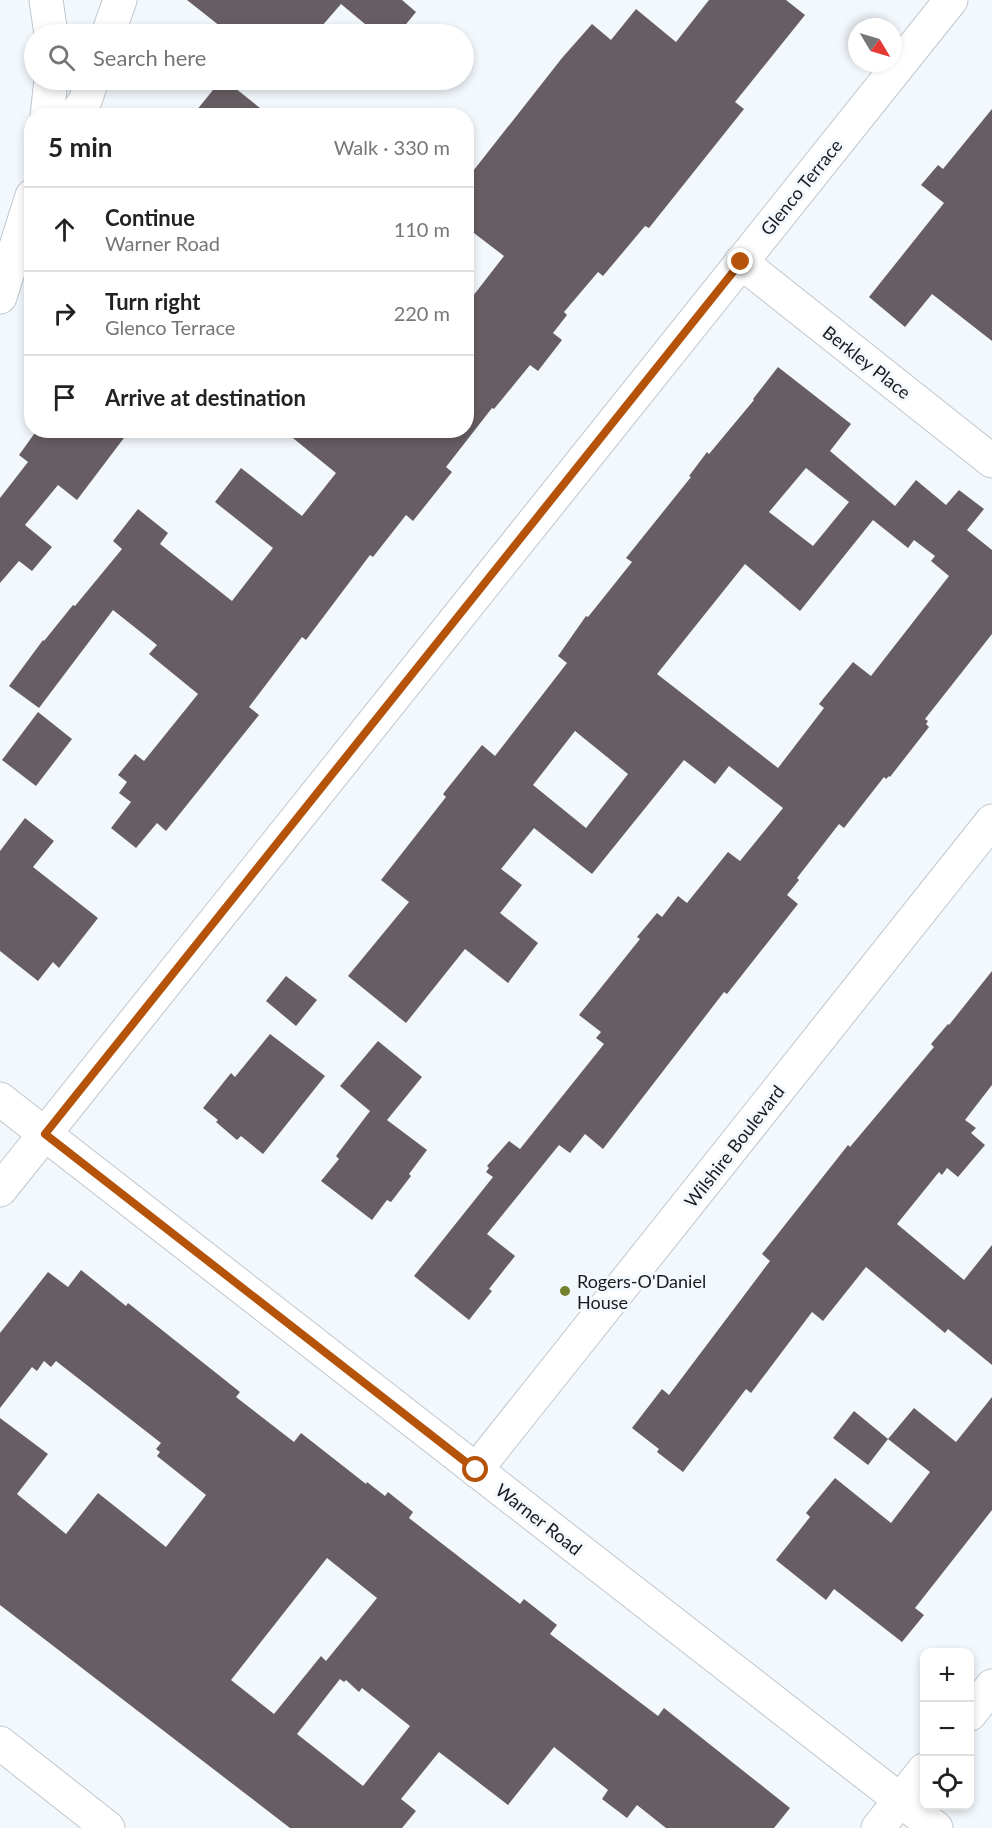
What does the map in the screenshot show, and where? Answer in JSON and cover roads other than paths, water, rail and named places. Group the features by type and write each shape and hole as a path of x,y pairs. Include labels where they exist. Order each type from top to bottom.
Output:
{"street":[{"path":"46,0 50,24"},
{"path":"112,24 120,0"},
{"name":"Glenco Terrace","path":"0,1190 951,0"},
{"path":"48,108 50,90"},
{"path":"80,108 89,90"},
{"path":"0,297 24,221"},
{"name":"Berkley Place","path":"741,262 992,461"},
{"name":"Wilshire Boulevard","path":"476,1470 992,821"},
{"name":"Warner Road","path":"0,1099 936,1828"},
{"path":"974,1708 992,1686"},
{"path":"0,1743 108,1828"},
{"path":"878,1828 920,1775"}],"place":[{"name":"Rogers-O'Daniel House","path":"565,1291"}]}
